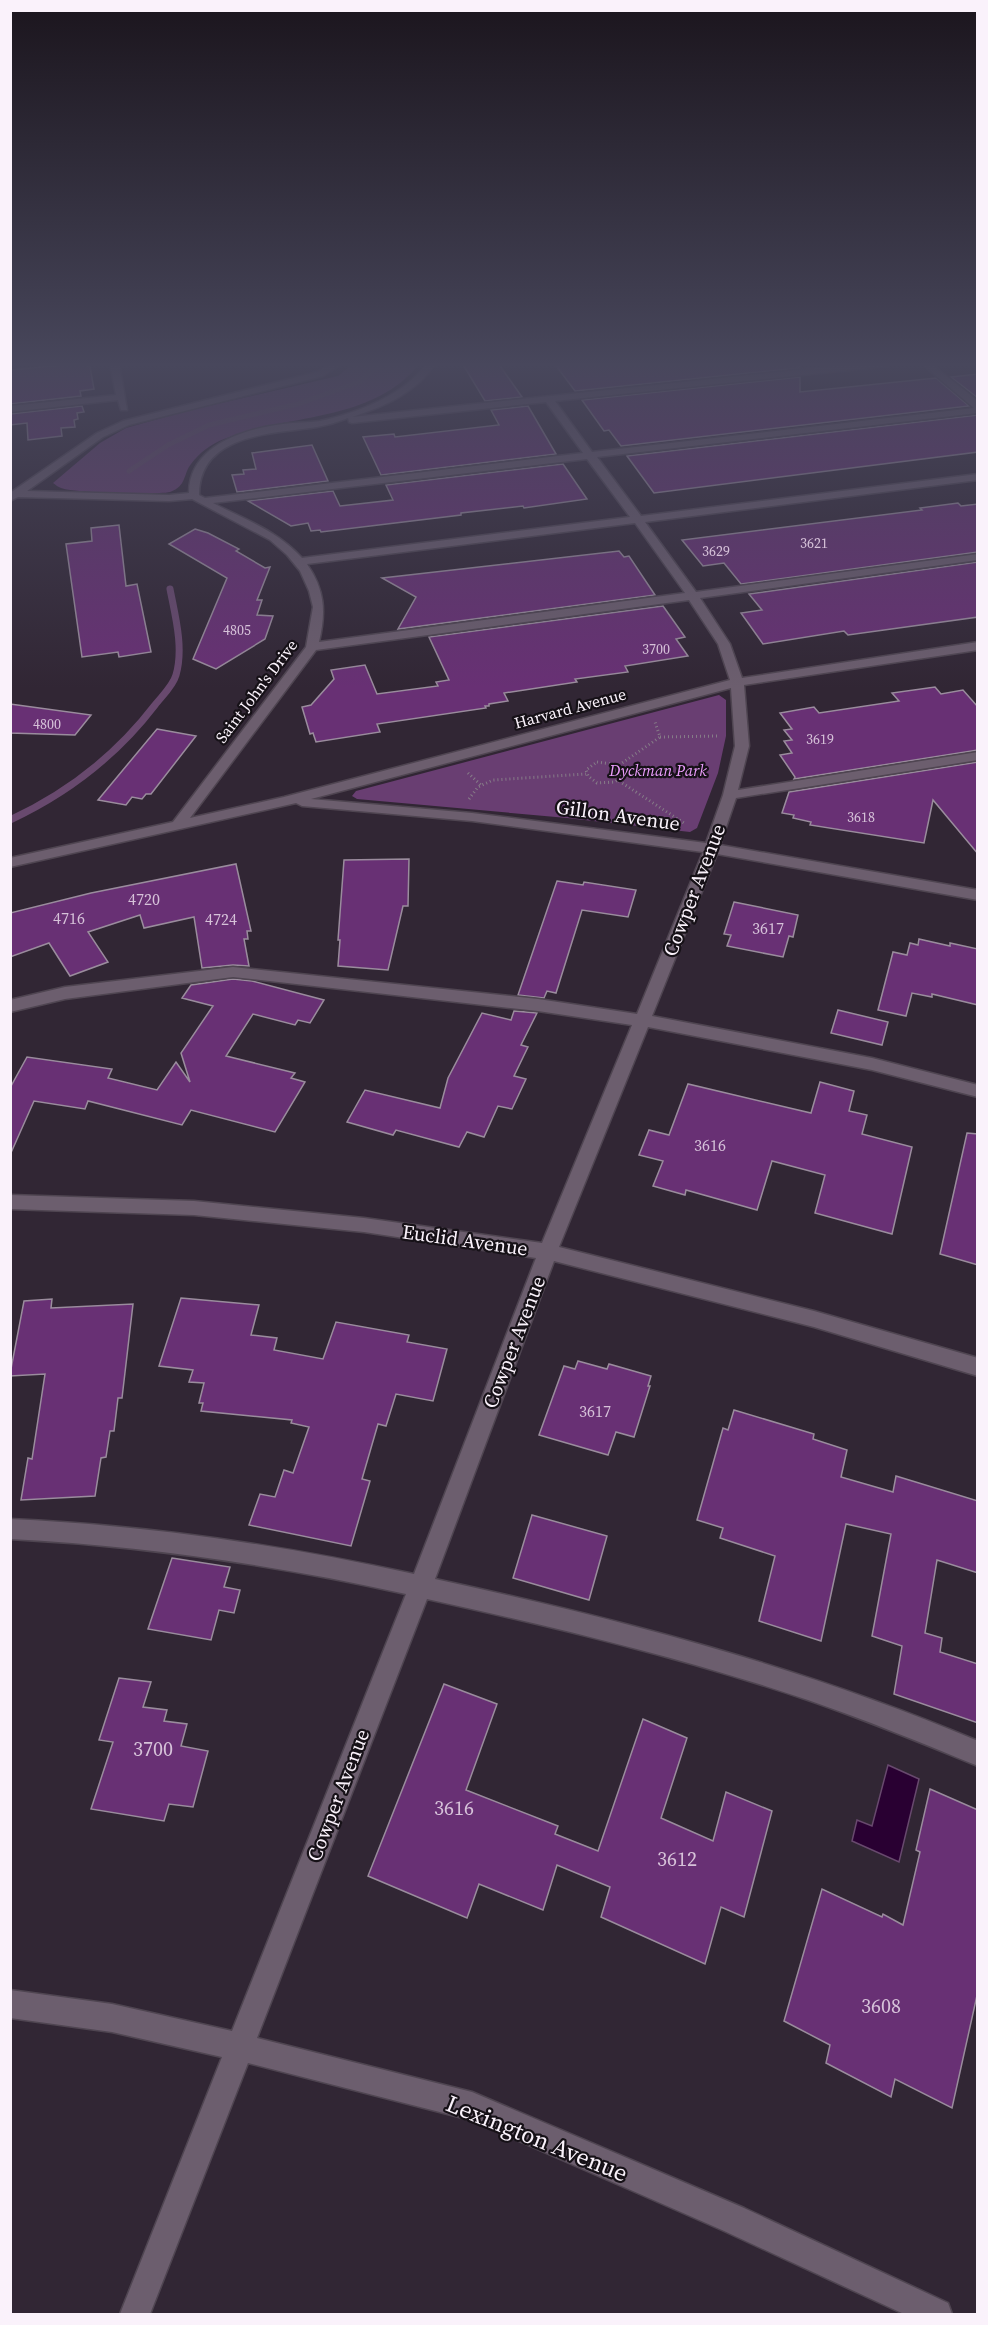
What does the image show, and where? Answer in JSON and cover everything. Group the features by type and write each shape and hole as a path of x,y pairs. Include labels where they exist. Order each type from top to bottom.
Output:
{"street":[{"path":"13,495 47,472"},
{"path":"196,472 193,487 199,499"},
{"path":"13,495 222,498 460,472"},
{"name":"Cowper Avenue","path":"135,2314 421,1586 548,1252 711,849 730,795 742,746 741,714 737,682 723,644 692,595 601,472"},
{"path":"299,562 978,477"},
{"name":"Saint John's Drive","path":"177,826 312,647 319,621 318,601 299,562 282,544 267,533 199,499"},
{"path":"312,647 978,557"},
{"name":"Harvard Avenue","path":"177,826 286,801 737,682 978,646"},
{"path":"730,795 978,756"},
{"name":"Gillon Avenue","path":"286,801 461,814 564,826 978,895"},
{"path":"10,863 177,826"},
{"path":"10,1006 65,993 233,972 538,1005 642,1021 872,1064 978,1091"},
{"name":"Euclid Avenue","path":"10,1202 194,1208 364,1225 548,1252 814,1319 978,1367"},
{"path":"10,1529 52,1530 198,1544 421,1586 602,1629 762,1672 914,1725 978,1754"},
{"name":"Lexington Avenue","path":"10,2004 112,2018 240,2046 472,2106 733,2219 937,2314"}],"path":[{"path":"652,717 660,737"},
{"path":"620,765 660,737 718,734 716,745"},
{"path":"597,762 609,762 620,765 625,775 619,781 602,784 591,780 586,774 588,767 597,762"},
{"path":"462,767 481,785"},
{"path":"468,802 473,791 493,780 586,774"},
{"path":"619,781 684,823 673,822"}],"green space":[{"path":"67,472 187,472 179,487 162,493 68,490 53,483"},
{"name":"Dyckman Park","path":"719,695 726,700 726,736 718,773 697,828 690,832 567,818 357,799 352,796 356,791"}],"shaded area":[{"path":"888,1765 919,1779 899,1862 852,1841 857,1820 872,1826"}],"building":[{"path":"243,472 324,472 328,481 237,492 232,475 244,474"},
{"path":"379,472 410,472 381,475"},
{"path":"500,472 568,472 587,499 321,532 320,530 311,531 308,523 291,526 248,501 333,491 340,506 393,500 386,485"},
{"path":"638,472 824,472 654,493"},
{"path":"958,503 961,506 978,504 978,552 741,584 724,563 703,566 682,540 922,510 920,508"},
{"path":"119,525 126,586 137,584 151,652 119,657 118,652 82,657 66,544 92,541 91,528"},
{"path":"195,529 239,549 236,551 265,568 270,567 257,600 262,600 257,615 273,616 265,639 216,669 193,659 227,578 169,544"},
{"path":"619,551 624,557 629,556 655,595 398,629 416,597 382,578"},
{"path":"978,562 978,617 848,635 844,631 763,644 741,613 762,610 749,594"},
{"path":"663,606 685,637 676,639 688,656 625,666 628,672 575,679 577,682 504,693 508,701 489,704 485,706 486,708 377,724 380,732 316,742 313,733 310,734 302,707 311,705 334,679 331,670 365,665 377,694 438,686 436,682 449,680 429,637"},
{"path":"935,687 941,694 963,690 978,707 978,750 794,779 795,777 780,755 792,753 784,741 792,740 784,730 792,729 780,713 814,707 819,713 899,701 892,693"},
{"path":"10,704 91,715 75,735 10,733"},
{"path":"157,729 196,736 151,794 146,794 142,799 132,797 126,805 98,800"},
{"path":"978,762 978,854 933,800 924,843 810,825 811,822 782,813 789,792"},
{"path":"409,859 408,906 403,906 388,970 338,966 344,860"},
{"path":"236,864 251,931 247,931 248,939 244,939 249,966 202,968 194,917 144,928 140,915 88,932 108,962 70,976 49,943 10,957 10,913 91,893"},
{"path":"557,881 583,885 584,882 636,890 628,917 582,910 556,993 547,991 544,998 518,995"},
{"path":"734,902 798,915 793,937 789,936 783,957 727,946 731,935 724,934"},
{"path":"919,939 978,949 978,1005 932,994 932,997 912,993 906,1016 878,1010 893,952 907,955 910,943 918,945"},
{"path":"233,979 252,981 324,1000 310,1023 298,1020 295,1025 253,1014 226,1056 295,1073 291,1078 305,1082 275,1132 191,1110 182,1125 88,1101 85,1109 34,1101 10,1155 10,1088 27,1057 112,1069 108,1078 157,1090 176,1062 190,1082 181,1053 213,1006 182,998 191,985"},
{"path":"838,1010 888,1022 882,1045 831,1033"},
{"path":"514,1011 537,1013 521,1045 528,1047 514,1076 526,1079 512,1109 498,1106 484,1137 467,1132 459,1147 396,1130 393,1135 347,1122 365,1090 440,1108 448,1078 482,1013 511,1020"},
{"path":"820,1082 854,1091 849,1111 867,1115 862,1134 912,1147 892,1234 815,1213 825,1175 772,1161 757,1210 686,1190 685,1195 653,1186 663,1161 639,1155 649,1130 669,1135 688,1084 811,1113"},
{"path":"967,1133 978,1134 978,1265 940,1254"},
{"path":"181,1298 259,1305 251,1335 277,1338 274,1350 323,1359 336,1322 409,1335 407,1342 447,1349 433,1401 396,1394 386,1426 378,1424 362,1479 370,1481 351,1546 249,1525 260,1494 275,1497 284,1470 293,1473 309,1427 291,1423 292,1420 201,1411 203,1403 199,1403 204,1383 189,1382 193,1370 159,1366"},
{"path":"52,1299 51,1308 133,1304 122,1398 118,1398 114,1431 110,1431 106,1457 101,1458 95,1496 21,1500 28,1458 32,1459 45,1374 10,1376 10,1374 24,1301"},
{"path":"578,1361 607,1369 609,1364 651,1376 634,1437 616,1432 608,1455 539,1435 564,1366 575,1369"},
{"path":"734,1410 814,1434 813,1439 847,1450 841,1477 893,1492 896,1476 978,1501 978,1573 937,1560 925,1633 942,1638 940,1652 978,1664 978,1723 894,1694 902,1646 872,1636 891,1534 846,1524 821,1641 759,1621 775,1556 720,1538 723,1528 697,1520 723,1428 728,1430"},
{"path":"532,1515 607,1536 589,1600 513,1578"},
{"path":"172,1558 230,1567 224,1587 240,1590 234,1613 219,1610 211,1640 148,1629"},
{"path":"119,1678 151,1682 143,1707 167,1710 164,1721 187,1724 181,1746 208,1751 193,1807 169,1804 164,1821 91,1809 113,1742 99,1740"},
{"path":"444,1684 497,1704 466,1790 558,1826 555,1834 598,1851 643,1719 687,1738 661,1818 713,1841 726,1792 772,1811 744,1917 721,1907 705,1964 601,1917 610,1887 557,1865 543,1910 479,1884 467,1918 368,1876"},
{"path":"930,1789 978,1810 978,1991 952,2108 895,2079 891,2097 826,2063 830,2045 784,2021 822,1889 882,1917 883,1914 903,1925 920,1852 916,1850"}],"waterway":[{"path":"10,820 52,798 107,757 124,741 170,687 175,679 179,654 178,632 170,589"}]}
